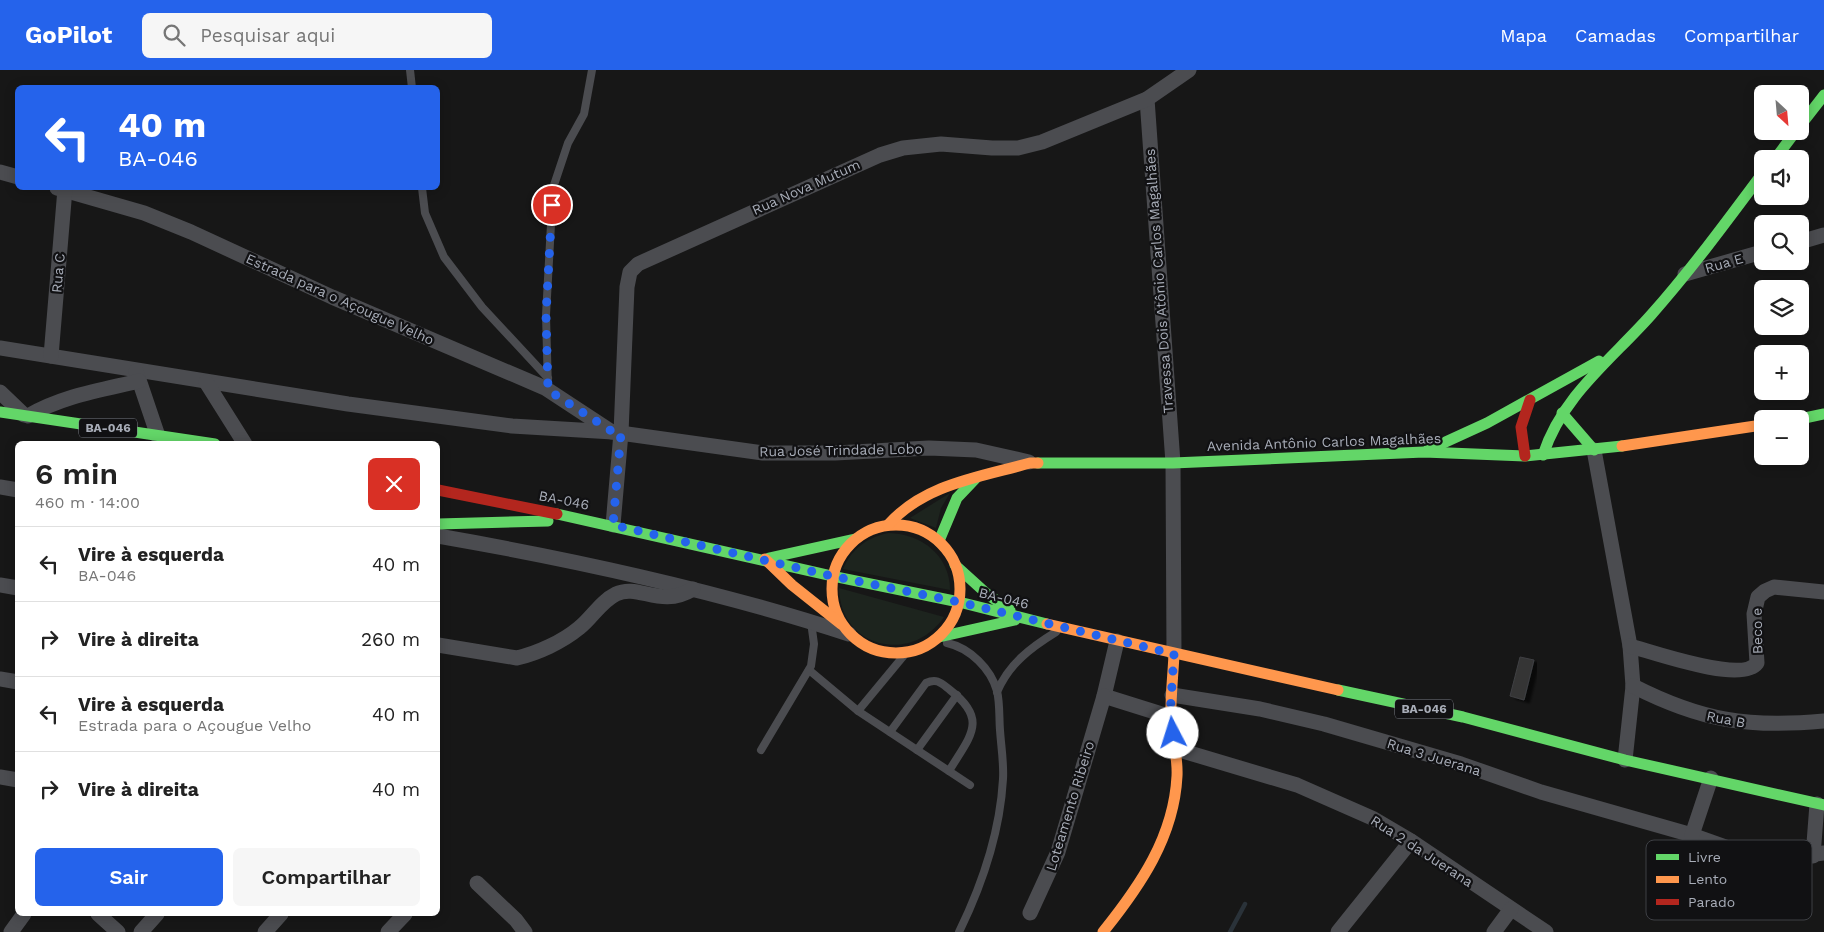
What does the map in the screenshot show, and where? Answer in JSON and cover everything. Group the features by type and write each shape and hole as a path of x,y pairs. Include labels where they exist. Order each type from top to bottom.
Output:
{"main road":[{"path":"1809,114 1824,95"},
{"path":"1781,150 1789,140"},
{"path":"1543,455 1546,440 1562,413 1614,352 1650,316 1754,184"},
{"path":"1424,452 1487,423 1614,352"},
{"path":"1525,456 1520,430 1521,419 1530,400"},
{"name":"BA-046","path":"0,412 174,441"},
{"path":"1562,413 1594,450"},
{"path":"1809,417 1824,414"},
{"name":"Avenida Antônio Carlos Magalhães","path":"888,525 911,502 945,486 1030,463 1173,463 1424,452 1525,456 1594,450 1754,426"},
{"name":"Avenida Antônio Carlos Magalhães","path":"939,541 956,498 976,478"},
{"name":"BA-046","path":"440,490 587,519 832,576 959,602 1117,641 1463,717 1625,760 1711,778 1821,805"},
{"path":"440,524 587,519"},
{"path":"955,565 960,580 959,602 952,621 937,639 924,648 906,653 887,654 869,648 815,601 784,580 765,559 855,539 871,530 888,525 906,525 924,531 939,541 955,565 987,594 1022,618"},
{"path":"845,629 834,609 830,593 832,576 840,555 855,539"},
{"path":"937,639 1022,618"},
{"path":"1103,932 1134,895 1152,865 1167,831 1175,799 1176,749 1170,716 1174,654"}],"street":[{"name":"Rua Nova Mutum","path":"613,525 627,287 630,272 638,264 880,155 903,148 942,144 1018,148 1042,142 1147,99 1190,70"},
{"name":"Travessa Dois Atônio Carlos Magalhães","path":"1147,99 1173,463 1174,654"},
{"path":"0,172 15,176"},
{"path":"0,182 15,183"},
{"name":"Rua C","path":"51,356 61,190"},
{"name":"Estrada para o Açougue Velho","path":"68,190 144,213 191,232 332,297 548,384 617,433"},
{"path":"1809,239 1824,235"},
{"name":"Rua E","path":"1685,274 1754,254"},
{"name":"Rua José Trindade Lobo","path":"0,348 51,356 137,376 206,382 512,426 617,433 763,454 929,448 976,450 1030,463"},
{"path":"0,392 26,416 70,397 137,376 160,440"},
{"path":"206,382 244,441"},
{"path":"1594,450 1630,646 1633,686 1625,760"},
{"path":"0,486 15,489"},
{"path":"440,536 539,555 693,589 758,605 811,622 845,629"},
{"path":"0,586 15,588"},
{"name":"Beco e","path":"1630,646 1718,669 1750,669 1757,663 1754,614 1758,597 1765,590 1774,587 1824,592"},
{"path":"440,645 517,658 529,655 579,628 600,606 615,595 634,592 658,598 672,598 693,589"},
{"path":"1117,641 1104,696 1170,716"},
{"path":"0,679 15,682"},
{"name":"Rua B","path":"1633,686 1660,700 1693,712 1743,723 1780,725 1824,721"},
{"name":"Rua 3 Juerana","path":"1172,695 1260,709 1324,724 1461,764 1541,792 1704,840"},
{"name":"Loteamento Ribeiro","path":"1030,913 1058,852 1104,696"},
{"name":"Rua 2 da Juerana","path":"1176,749 1297,784 1372,818 1410,841 1546,932"},
{"path":"0,777 15,780"},
{"path":"1692,835 1711,778"},
{"path":"1818,855 1821,805"},
{"path":"1338,932 1410,841"},
{"path":"477,883 516,920 525,932"},
{"path":"1494,932 1511,909"},
{"path":"11,932 23,916"},
{"path":"100,916 118,932"},
{"path":"141,932 155,916"},
{"path":"265,932 279,916"},
{"path":"388,932 403,916"}],"lane":[{"path":"410,70 412,85"},
{"path":"548,384 546,315 553,188 568,143 584,114 592,70"},
{"path":"422,190 425,213 444,257 482,307 548,384"},
{"path":"761,750 808,670 814,644 811,622"},
{"path":"997,692 1004,674 1019,658 1063,628"},
{"path":"937,639 964,649 986,670 997,692 1003,778 999,813 982,882 959,932"},
{"path":"858,711 906,653"},
{"path":"808,670 858,711 970,786"},
{"path":"890,732 926,683 932,680 938,681 964,701 972,712 972,727 968,738 948,771"},
{"path":"917,750 957,695"}],"shaded area":[{"path":"950,493 941,508 936,528 910,518"},
{"path":"889,533 901,534 912,538 932,549 945,567 949,578 950,590 843,569 851,555 861,545 874,537"},
{"path":"839,588 944,617 930,632 914,641 897,645 879,643 864,636 851,625 842,608"}],"building":[{"path":"1520,657 1534,660 1524,700 1510,696"}],"waterway":[{"path":"1230,932 1245,904"}],"traffic: fast":[{"path":"1809,114 1824,95"},
{"path":"1782,150 1789,140"},
{"path":"1543,455 1551,434 1575,397 1666,298 1754,185"},
{"path":"1428,450 1487,423 1599,361"},
{"path":"0,412 195,441"},
{"path":"1562,413 1594,450"},
{"path":"1809,417 1824,414"},
{"path":"1038,463 1173,463 1424,452 1525,456 1622,446"},
{"path":"939,541 957,498 976,478"},
{"path":"557,514 832,576 959,602 1047,624"},
{"path":"440,524 548,521"},
{"path":"769,558 855,539"},
{"path":"955,565 987,594 1010,610"},
{"path":"939,637 1015,620"},
{"path":"1338,690 1463,717 1625,760 1824,805"}],"traffic: slow":[{"path":"1622,446 1754,426"},
{"path":"888,525 902,511 936,491 973,478 1030,463 1038,463"},
{"path":"896,525 921,529 942,543 956,564 960,589 956,614 942,635 921,649 896,653 871,649 850,635 836,614 832,589 836,564 850,543 871,529 896,525"},
{"path":"765,559 792,585 841,624"},
{"path":"1047,624 1338,690"},
{"path":"1103,932 1142,879 1153,860 1169,820 1177,776 1171,723 1174,654"}],"traffic: jam":[{"path":"1525,456 1521,427 1530,400"},
{"path":"440,490 557,514"}],"route":[{"path":"552,205 546,315 548,390 613,432 621,433 613,525 832,576 959,602 1174,654 1170,716 1173,733"}]}
